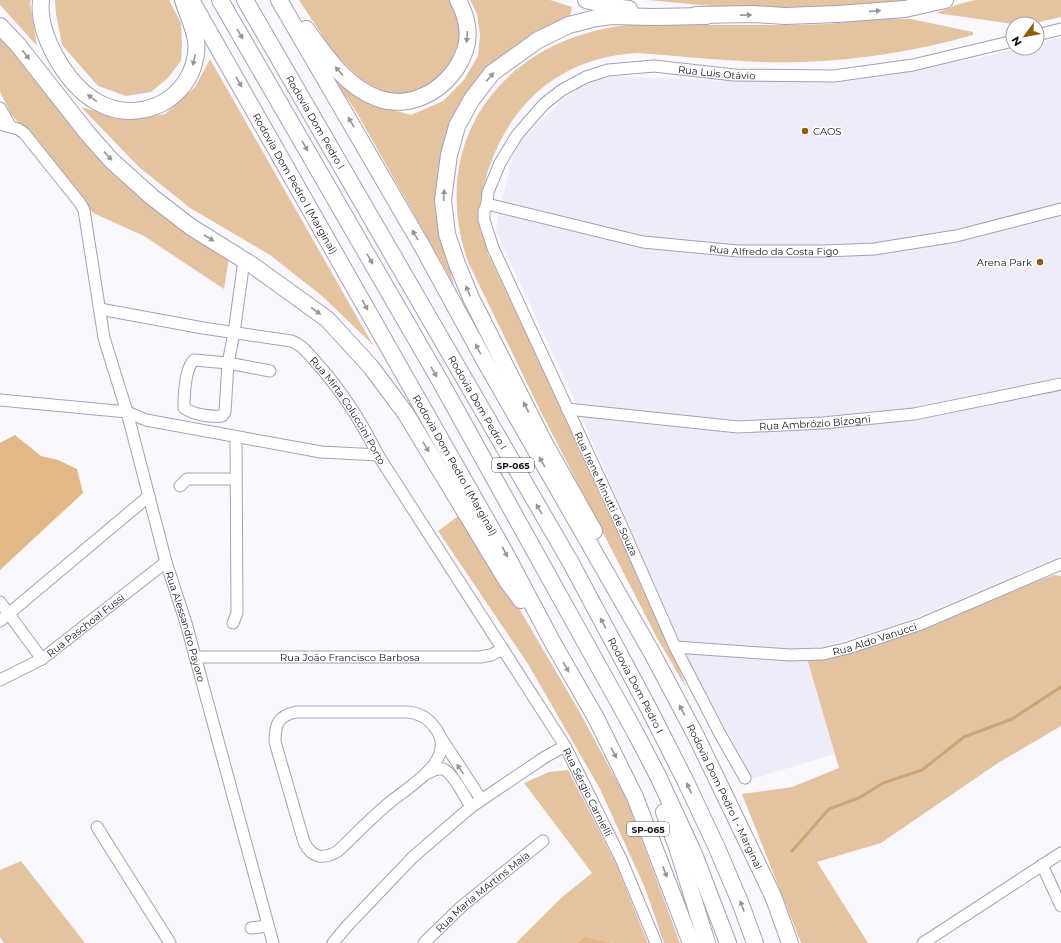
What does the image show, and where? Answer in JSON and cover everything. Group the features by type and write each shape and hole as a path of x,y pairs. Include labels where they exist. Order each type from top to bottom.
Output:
{"highway":[{"path":"41,0 40,10 50,46 61,65 73,80 84,92 98,102 131,112 148,109 164,103 180,90 189,77 195,60 196,41 183,0"},
{"name":"Rodovia Dom Pedro I (Marginal)","path":"191,0 499,542 554,645 596,718 635,797 691,943"},
{"name":"SP-065","path":"220,0 439,379 635,732 658,776 694,854 728,943"},
{"name":"Rodovia Dom Pedro I","path":"245,0 578,577 649,709 686,782 720,854 755,943"},
{"path":"281,4 297,16 323,53 343,75 361,90 376,98 388,101 402,101 412,100 434,91 448,80 458,67 466,49 467,32 465,16 458,0"},
{"path":"586,0 622,8 707,16"},
{"path":"652,653 610,562 578,501 545,444 471,298 457,264 448,234 444,200 445,177 457,126 472,99 492,73 538,40 569,25 596,18 612,16 653,17 754,14 785,16 846,14 905,9 946,0"},
{"name":"SP-065","path":"281,4 414,232 486,366 652,653"},
{"path":"0,26 18,45 88,134 112,160 157,201 191,227 244,260 327,319 372,367 406,414 507,581 554,645"},
{"name":"Rodovia Dom Pedro I - Marginal","path":"652,653 696,736 773,896 790,943"},
{"path":"635,732 678,850 708,943"},
{"path":"773,896 786,943"}],"street":[{"path":"1045,33 1061,29"},
{"name":"Rua Luis Otávio","path":"488,204 488,192 500,163 517,135 544,104 562,90 586,78 608,70 654,66 734,75 834,76 913,65 1005,43"},
{"path":"0,108 5,125"},
{"name":"Rua Alessandro Payoro","path":"5,125 18,129 29,138 83,206 104,338 127,412 166,562 186,623 273,943"},
{"name":"Rua Alfredo da Costa Figo","path":"488,204 642,242 738,251 824,251 874,249 956,236 1061,209"},
{"name":"Rua Irene Minutti de Souza","path":"488,204 484,211 484,220 493,248 619,520 675,647 720,734 745,778"},
{"path":"244,260 234,333 228,363 225,412 222,416 214,417 188,411 184,408 184,396 190,364 194,360 228,363 270,371"},
{"name":"Rua Mirta Coluccini Porto","path":"100,309 234,333 291,341 300,346 333,381 368,435 378,455 503,649"},
{"name":"Rua Ambrózio Bizogni","path":"567,408 738,427 823,423 914,414 1061,384"},
{"path":"0,400 127,412 146,420 321,452 378,455"},
{"path":"233,623 237,613 236,437"},
{"path":"180,486 187,479 236,479"},
{"path":"4,618 149,496"},
{"name":"Rua Paschoal Fussi","path":"0,680 42,659 166,562"},
{"name":"Rua Aldo Vanucci","path":"675,647 790,656 823,654 848,648 921,624 1061,564"},
{"path":"0,602 4,618 42,659"},
{"name":"Rua João Francisco Barbosa","path":"195,657 480,657 492,655 503,649"},
{"name":"Rua Sérgio Carnielli","path":"503,649 565,746 621,859 656,943"},
{"path":"441,737 440,753 436,763 428,773 389,803 338,851 331,855 318,856 307,848 275,742 276,726 280,719 287,714 296,712 409,712 421,714 430,721 441,737 456,763 481,799"},
{"path":"333,943 348,925 413,857 471,807 481,799 565,746"},
{"path":"428,773 435,770 445,770 453,778 471,807"},
{"path":"97,827 174,943"},
{"name":"Rua Maria MArtins Maia","path":"424,943 462,906 543,841"},
{"path":"923,943 1061,853"},
{"path":"1042,866 1061,906"},
{"path":"251,928 268,926"}],"shaded area":[{"path":"0,0 31,0 30,3 37,46 0,5"},
{"path":"55,0 169,0 181,23 181,61 168,78 151,92 126,96 98,86 62,45"},
{"path":"299,0 450,0 460,16 461,45 448,72 417,92 390,94 367,86 333,52"},
{"path":"470,0 550,0 572,7 570,17 471,88 449,123 441,156 435,194 444,247 454,285 357,113 335,81 364,102 411,115 443,101 464,80 478,56 480,35 477,14"},
{"path":"648,0 918,0 889,5 778,9 722,7"},
{"path":"975,0 1061,0 1061,17 1045,21 1045,16 1005,16 1005,23 936,13 959,4"},
{"path":"875,19 911,19 973,32 973,35 931,46 888,54 824,61 761,62 638,53 592,61 572,69 553,80 520,110 507,129 496,150 486,176 481,214 482,227 488,254 578,441 667,638 687,689 657,638 540,410 468,262 458,217 458,175 467,137 486,103 512,74 545,50 584,34 628,25 788,25 829,24"},
{"path":"0,33 82,140 138,195 229,258 224,289 144,236 93,213 11,114 0,92"},
{"path":"1061,37 1061,556 905,622 823,647 806,655 835,754 752,779 677,639 571,392 496,232 498,217 515,147 562,100 585,83 614,76 722,81 850,81 1005,52 1005,56 1045,56 1045,41"},
{"path":"210,59 373,345 322,296 270,255 190,208 139,167 81,107 129,120 165,114 195,87"},
{"path":"15,435 41,456 58,460 77,469 83,493 0,570 0,443"},
{"path":"461,514 517,605 578,709 626,798 680,943 664,943 645,888 600,789 528,664 438,531"},
{"path":"1054,575 1061,576 1061,726 998,763 881,843 817,862 868,943 801,943 742,794 792,787 839,768 806,655 921,624"},
{"path":"568,770 616,864 648,943 613,943 584,936 577,943 516,943 561,898 592,873 524,783 549,772"},
{"path":"21,861 85,943 4,943 0,937 0,870"},
{"path":"584,936 613,943 577,943"}],"waterway":[{"path":"792,851 829,809 859,798 883,783 922,770 964,737 1012,719 1061,687"}],"place":[{"name":"CAOS","path":"805,131"},
{"name":"Arena Park","path":"1040,262"}]}
